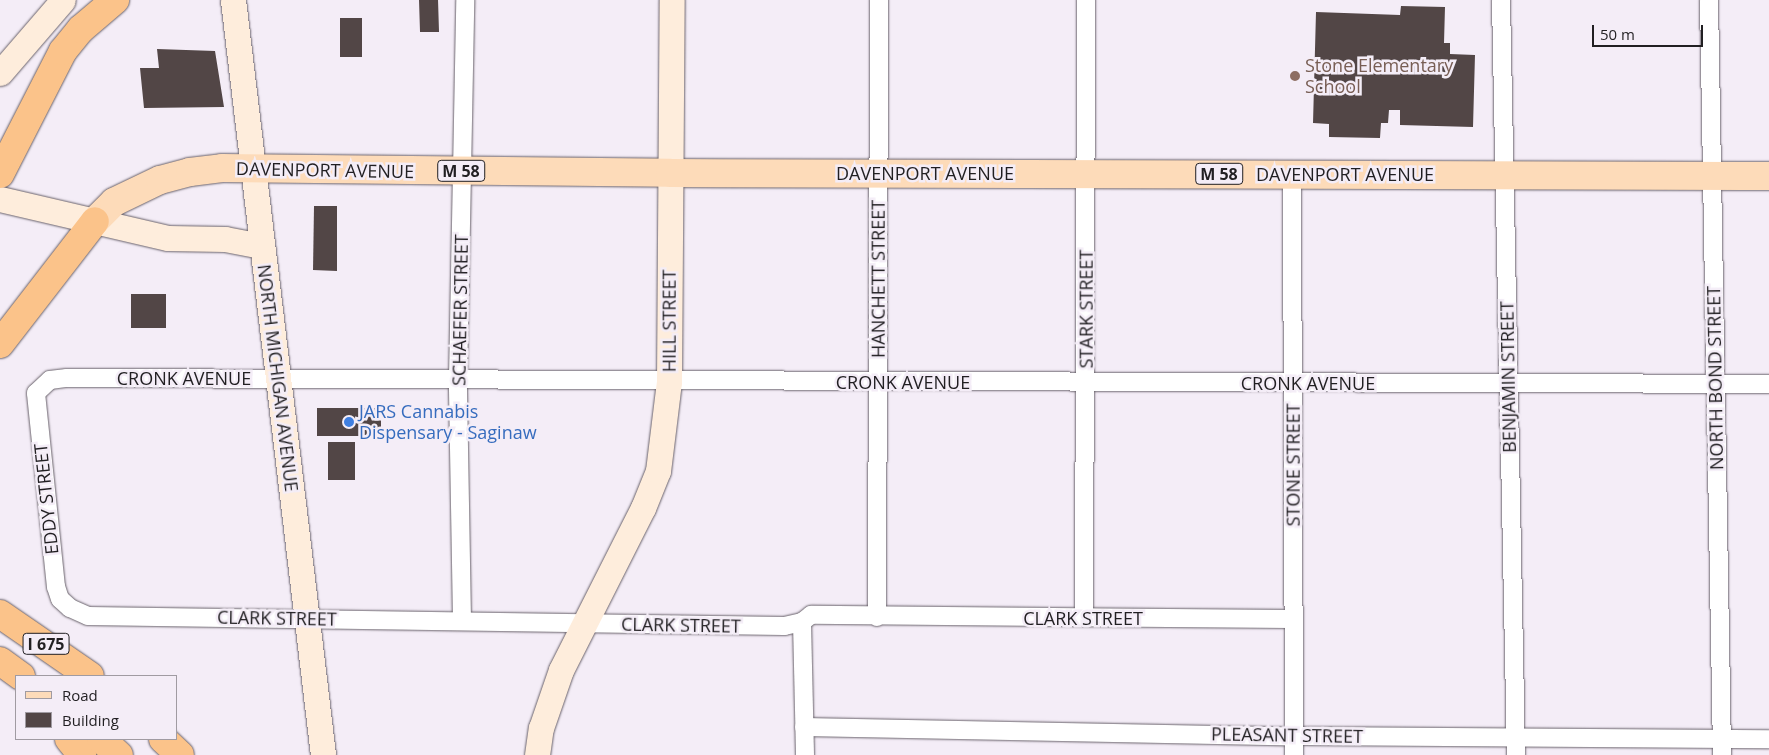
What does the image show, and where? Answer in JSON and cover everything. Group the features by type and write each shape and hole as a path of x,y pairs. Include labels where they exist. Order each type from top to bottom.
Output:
{"highway":[{"path":"1,172 63,51 81,30 115,0"},
{"path":"0,344 95,222"},
{"name":"I 675","path":"0,614 89,675"},
{"path":"70,740 82,755"},
{"path":"102,740 119,755"},
{"path":"164,740 180,755"}],"main road":[{"path":"0,73 62,0"},
{"name":"NORTH MICHIGAN AVENUE","path":"233,0 323,755"},
{"name":"HILL STREET","path":"584,624 643,508 658,471 669,382 672,0"},
{"name":"DAVENPORT AVENUE","path":"95,222 114,202 160,180 190,172 252,168 462,172 1769,176"},
{"path":"0,199 168,238 225,239 261,246"},
{"path":"537,755 549,700 584,624"}],"street":[{"name":"SCHAEFER STREET","path":"462,620 458,380 464,0"},
{"name":"HANCHETT STREET","path":"877,618 879,0"},
{"name":"STARK STREET","path":"1084,618 1086,0"},
{"name":"BENJAMIN STREET","path":"1501,0 1502,174 1509,383 1516,755"},
{"name":"NORTH BOND STREET","path":"1709,0 1710,176 1721,747"},
{"name":"STONE STREET","path":"1292,174 1291,619 1294,755"},
{"name":"CRONK AVENUE","path":"40,387 50,380 67,378 669,382 1769,384"},
{"name":"EDDY STREET","path":"40,387 35,402 56,587 60,599 70,608"},
{"name":"CLARK STREET","path":"70,608 88,616 784,626 802,622 811,615 877,618 1291,619"},
{"path":"802,622 805,755"},
{"name":"PLEASANT STREET","path":"804,727 1294,736 1515,737 1721,747 1769,739"}],"building":[{"path":"419,0 438,0 439,32 420,32"},
{"path":"1401,6 1445,7 1444,43 1450,43 1450,54 1475,55 1473,127 1400,125 1400,110 1389,110 1388,123 1381,123 1380,138 1329,137 1329,124 1313,123 1316,12 1400,15"},
{"path":"340,18 362,18 362,57 340,57"},
{"path":"157,49 215,51 224,107 144,108 140,68 159,68"},
{"path":"314,206 337,206 337,271 313,270"},
{"path":"131,294 166,294 166,328 131,328"},
{"name":"JARS Cannabis Dispensary - Saginaw","path":"317,408 381,408 381,436 317,436"},
{"path":"328,442 355,442 355,480 328,480"}],"place":[{"name":"Stone Elementary School","path":"1295,76"},
{"name":"JARS Cannabis Dispensary - Saginaw","path":"349,422"}]}
